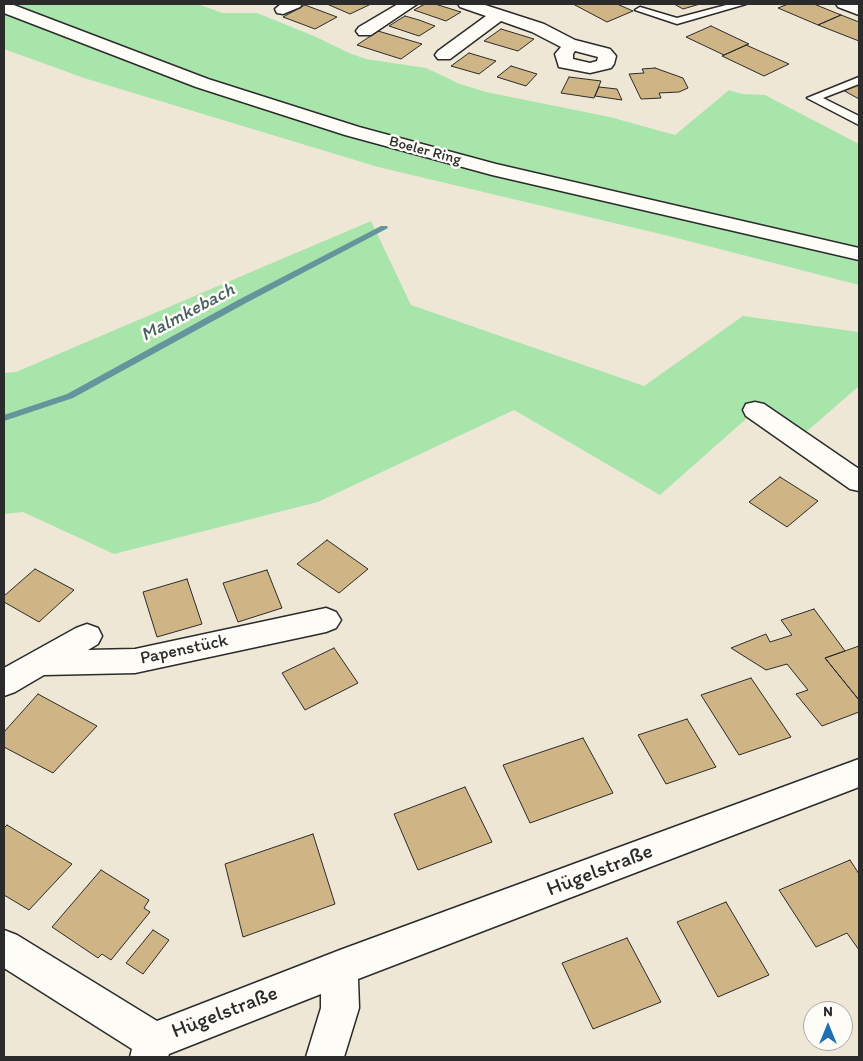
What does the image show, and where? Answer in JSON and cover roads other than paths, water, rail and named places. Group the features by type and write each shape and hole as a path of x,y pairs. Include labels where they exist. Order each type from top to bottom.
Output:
{"street":[{"path":"365,31 409,4"},
{"path":"466,4 538,28 571,45 598,50 604,53 607,60 605,64 599,67 590,68 565,63 557,67 551,77"},
{"path":"844,4 859,10"},
{"name":"Boeler Ring","path":"4,7 202,83 352,131 492,169 859,254"},
{"path":"444,55 498,14"},
{"path":"565,63 564,54 571,45"},
{"path":"755,410 859,482"},
{"name":"Papenstück","path":"40,662 136,661 326,620"},
{"name":"Papenstück","path":"4,683 87,636"},
{"name":"Hügelstraße","path":"151,1049 340,968 859,773"},
{"path":"4,948 151,1049"},
{"path":"325,1057 340,1008 340,968"}],"lane":[{"path":"640,10 678,21 741,4"},
{"path":"859,80 813,98 859,121"}],"waterway":[{"name":"Malmkebach","path":"4,418 70,396 243,301 384,228"}]}
